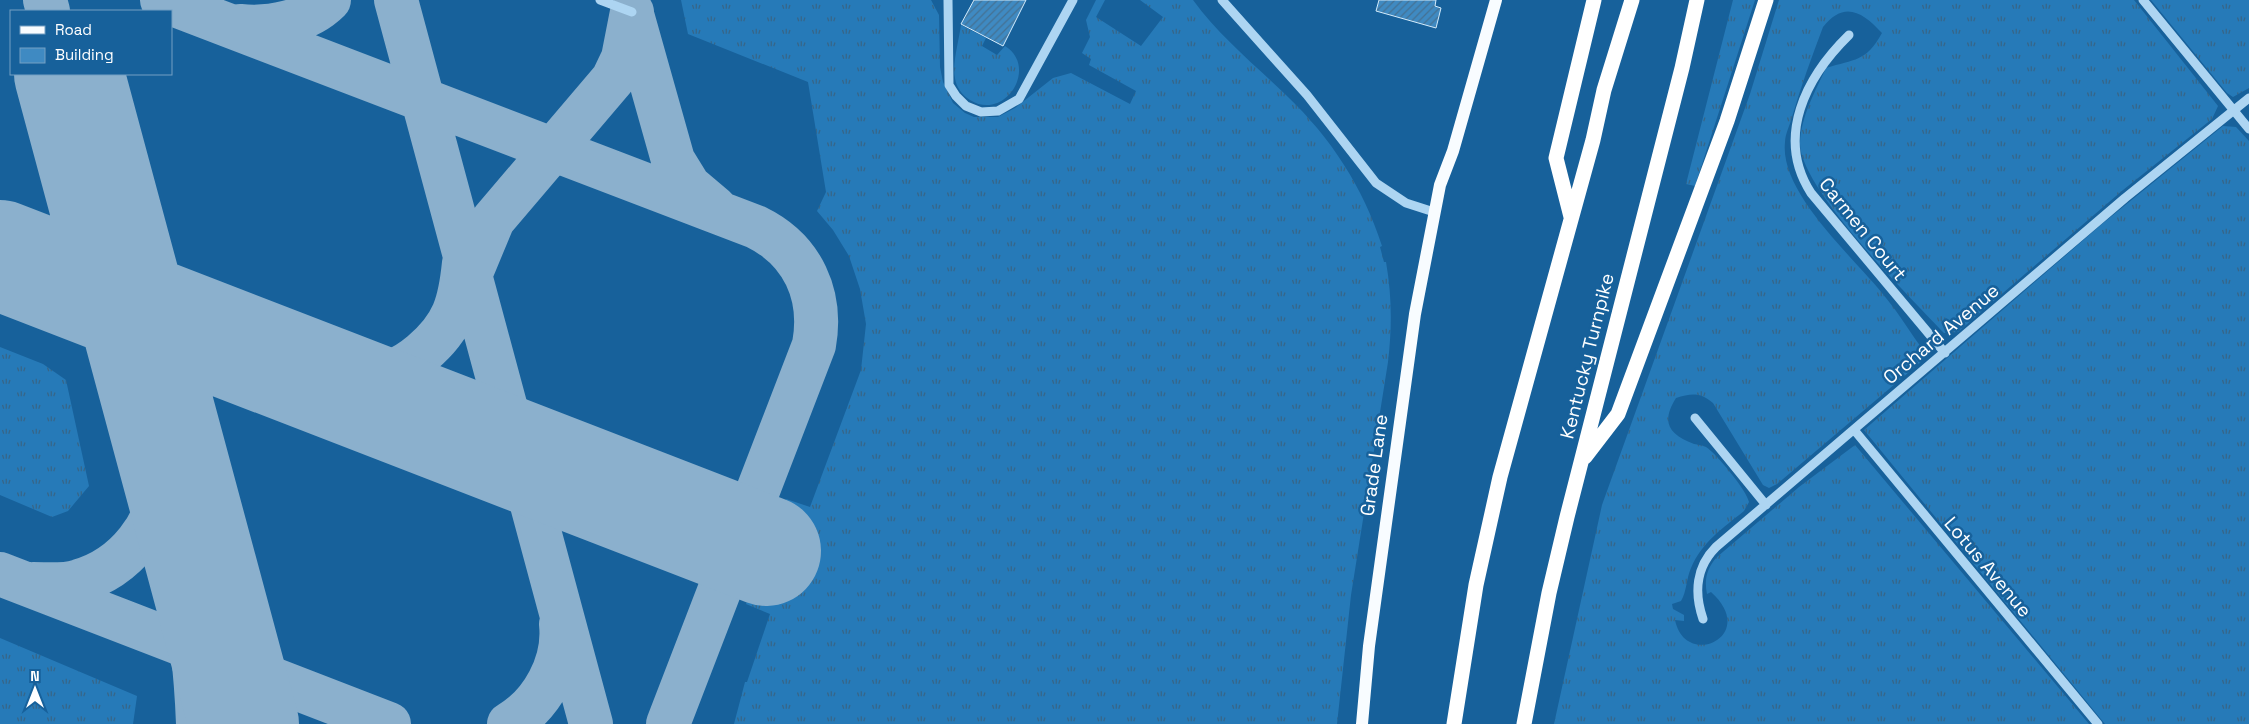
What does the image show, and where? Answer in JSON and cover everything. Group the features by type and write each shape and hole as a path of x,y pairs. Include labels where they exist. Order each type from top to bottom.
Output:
{"highway":[{"path":"1572,218 1556,158 1594,0"},
{"path":"1454,724 1476,585 1500,478 1572,218 1604,90 1632,0"},
{"name":"Kentucky Turnpike","path":"1524,724 1549,593 1601,378 1682,68 1697,0"},
{"path":"1582,462 1618,414 1727,121 1766,0"}],"main road":[{"name":"Grade Lane","path":"1362,724 1374,606 1414,314 1434,212 1496,0"}],"street":[{"path":"600,0 632,12"},
{"path":"948,0 949,85 966,106 981,112 998,111 1018,99 1073,0"},
{"path":"1222,0 1307,95 1376,183 1406,204 1434,212"},
{"path":"2143,0 2249,129"},
{"name":"Carmen Court","path":"1849,36 1834,50 1811,84 1801,106 1795,142 1797,164 1811,193 1945,353"},
{"name":"Orchard Avenue","path":"1703,619 1697,589 1706,558 2125,198 2249,98"},
{"path":"1695,418 1766,505"},
{"name":"Lotus Avenue","path":"1855,431 2098,724"}],"green space":[{"path":"681,0 931,0 939,15 940,67 943,82 953,103 965,113 974,117 998,117 1015,108 1053,78 1071,73 1130,104 1136,91 1089,65 1091,59 1082,53 1090,37 1086,20 1096,0 1105,0 1096,17 1141,46 1163,17 1140,0 1193,0 1214,26 1303,112 1344,165 1365,204 1382,246 1380,247 1384,262 1386,262 1390,300 1391,324 1388,362 1351,595 1337,724 734,724 745,682 747,682 770,614 746,604 786,499 810,507 861,370 866,324 860,289 849,256 833,230 817,211 826,192 808,82 688,34"},
{"path":"1733,0 1755,0 1695,186 1686,184"},
{"path":"1779,0 2134,0 2218,106 2212,119 2123,190 1958,332 1944,333 1859,242 1836,214 1817,187 1805,163 1800,143 1803,123 1809,104 1826,68 1859,58 1871,49 1882,33 1868,19 1861,15 1846,11 1838,14 1823,27 1807,71 1786,136 1786,162 1794,183 1822,225 1886,298 1924,351 1922,361 1777,484 1769,488 1763,485 1709,399 1696,394 1676,398 1669,414 1668,420 1673,431 1685,440 1704,446 1711,451 1737,481 1749,502 1744,511 1707,543 1691,568 1681,601 1672,604 1673,609 1684,615 1684,621 1675,620 1681,635 1692,643 1704,645 1715,641 1724,633 1727,622 1724,608 1711,592 1707,594 1707,574 1714,561 1799,487 1855,445 2089,724 1554,724 1602,505 1750,94"},
{"path":"2151,0 2249,0 2249,88 2233,97 2227,93"},
{"path":"961,25 986,38 982,46 997,55 1005,46 1015,55 1019,66 1018,78 1013,89 1005,98 995,104 983,105 970,100 958,88 954,66"},
{"path":"2223,126 2236,127 2249,141 2249,724 2105,724 1864,430 2102,224"},
{"path":"0,347 43,364 66,380 89,486 68,511 52,517 0,495"},
{"path":"0,638 137,696 133,724 0,724"}],"building":[{"path":"974,0 1026,0 1003,46 961,24"},
{"path":"1379,0 1436,0 1435,6 1441,8 1436,28 1376,11"}],"taxiway":[{"path":"45,0 48,10"},
{"path":"162,0 756,227 786,248 797,261 806,276 812,292 816,327 814,345 668,724"},
{"path":"240,26 276,25 299,19 320,8 329,0"},
{"path":"396,0 591,724"},
{"path":"466,285 493,220 613,79 623,58 632,12"},
{"path":"633,18 673,160 689,186 715,208"},
{"path":"65,75 125,310 171,514 186,597 196,681 198,724"},
{"path":"197,327 292,364 330,375 348,378 367,378 385,374 404,366 422,353 442,333 457,302 464,263"},
{"path":"33,584 73,583 96,575 125,555 147,527 155,510 160,493 162,475"},
{"path":"0,574 389,724"},
{"path":"509,724 532,706 549,681 559,653 561,624"}],"runway":[{"path":"69,75 244,724"},
{"path":"0,255 766,551"}]}
